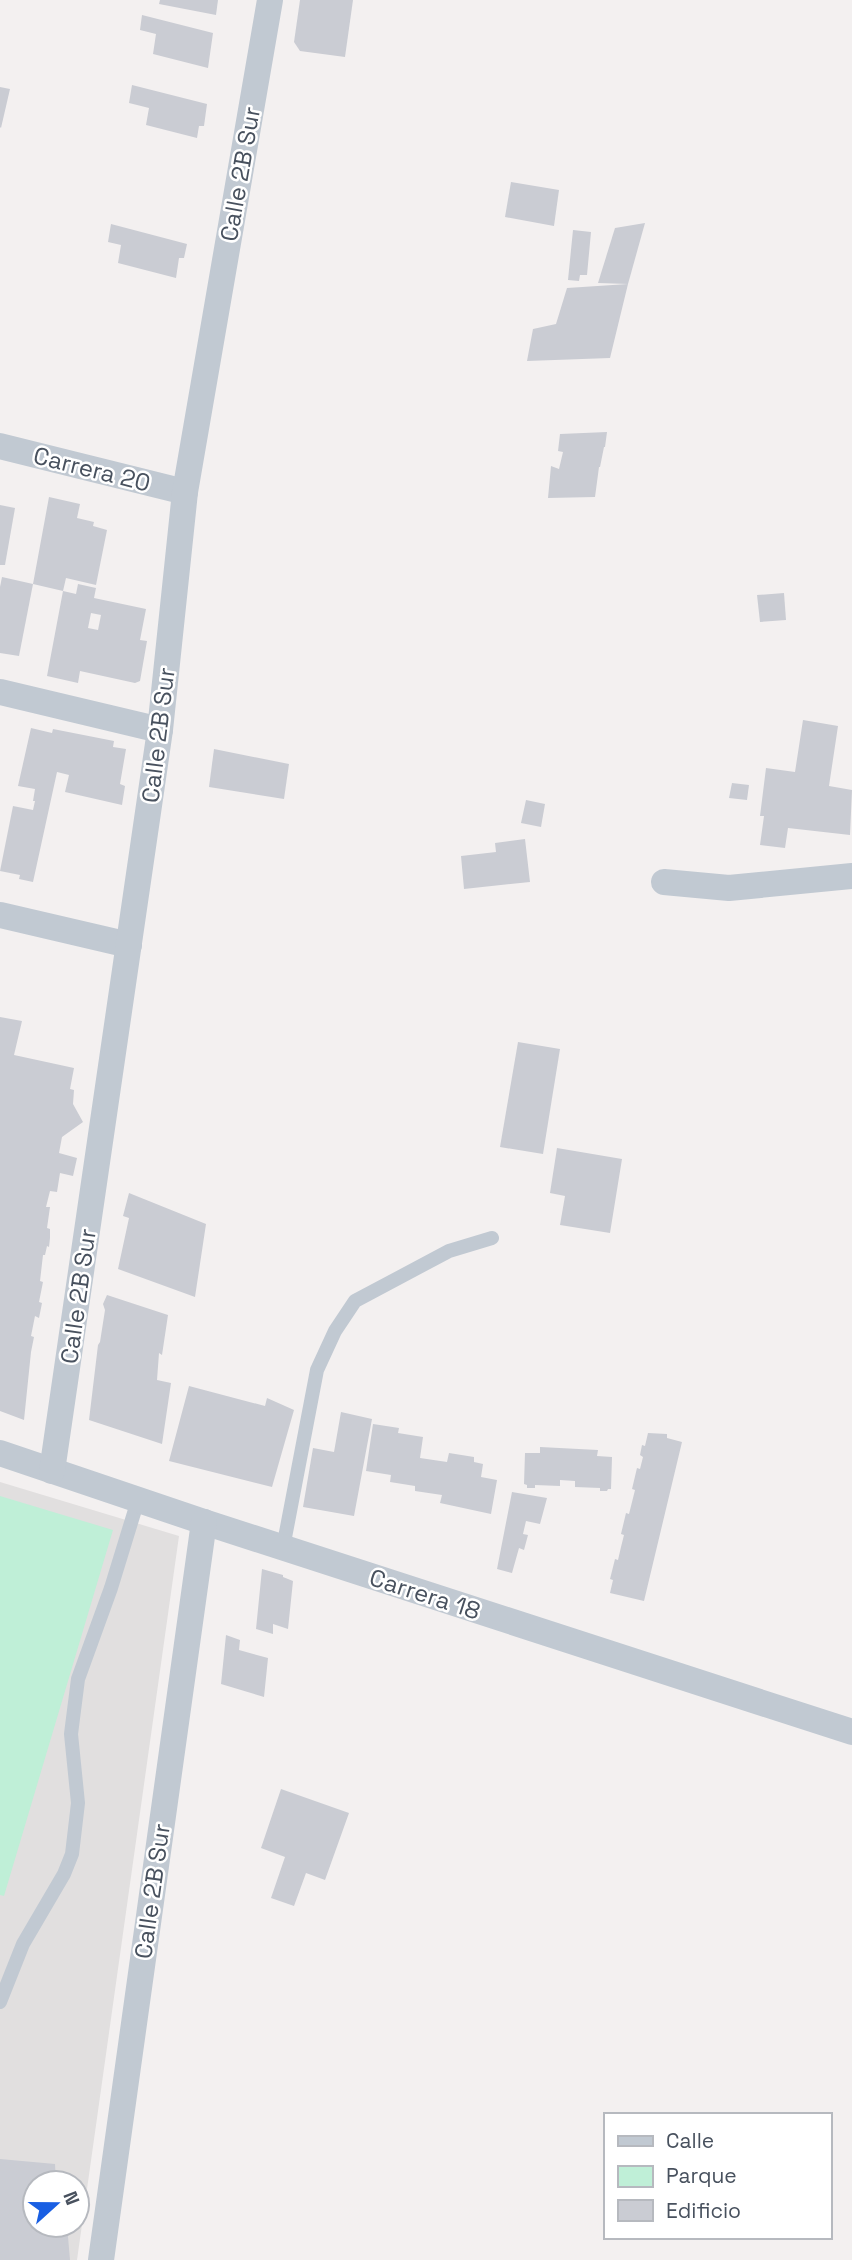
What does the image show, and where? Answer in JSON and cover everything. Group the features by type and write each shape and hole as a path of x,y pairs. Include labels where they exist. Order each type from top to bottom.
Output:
{"street":[{"name":"Calle 2B Sur","path":"52,1471 160,730 185,492 271,0"},
{"name":"Carrera 20","path":"0,446 185,492"},
{"path":"0,692 160,730"},
{"path":"664,882 729,888 852,876"},
{"path":"0,915 130,945"},
{"name":"Carrera 18","path":"0,1453 283,1548 852,1732"},
{"name":"Calle 2B Sur","path":"101,2260 204,1522"}],"lane":[{"path":"283,1548 317,1370 335,1332 355,1301 449,1251 492,1238"},
{"path":"0,2001 23,1944 64,1874 72,1854 78,1803 71,1734 78,1679 111,1588 138,1500"}],"shaded area":[{"path":"0,1482 179,1536 90,2169 21,2169 21,2239 80,2239 77,2260 0,2260"}],"green space":[{"path":"0,1496 113,1530 4,1896 0,1895"}],"building":[{"path":"160,0 218,0 216,15 159,4"},
{"path":"300,0 353,0 345,57 300,51 294,42"},
{"path":"142,15 213,33 208,68 153,54 156,34 140,30"},
{"path":"132,85 207,104 204,126 199,126 197,138 146,125 149,108 129,103"},
{"path":"0,87 10,89 1,128 0,127"},
{"path":"511,182 559,190 554,226 505,217"},
{"path":"645,223 628,284 598,283 615,228"},
{"path":"111,224 187,244 184,258 179,258 176,278 118,263 121,245 108,242"},
{"path":"573,230 591,232 587,275 580,275 579,281 568,280"},
{"path":"628,284 610,358 527,361 533,329 556,324 567,288"},
{"path":"607,432 595,497 548,498 551,466 559,469 563,452 558,451 560,434"},
{"path":"49,497 80,504 77,518 94,522 93,526 107,530 96,585 66,578 63,591 33,584"},
{"path":"0,505 15,508 5,565 0,565"},
{"path":"2,577 33,584 19,656 0,653"},
{"path":"78,584 96,588 94,598 146,609 140,640 147,641 140,681 135,683 80,671 78,683 47,676 63,591 76,594","holes":["91,613 101,615 98,630 88,628"]},
{"path":"784,593 786,620 760,622 757,595"},
{"path":"803,720 838,726 829,786 852,790 850,835 788,828 785,848 760,845 764,816 760,816 766,768 795,772"},
{"path":"31,728 52,733 53,729 114,741 113,747 126,749 120,784 125,786 122,805 65,792 69,775 57,772 33,882 19,879 20,875 0,871 13,806 33,810 35,801 35,789 18,786"},
{"path":"214,749 289,764 284,799 209,787"},
{"path":"732,783 749,785 747,800 729,798"},
{"path":"526,800 545,804 541,827 521,823"},
{"path":"525,839 530,882 464,889 461,856 496,852 495,843"},
{"path":"0,1017 22,1021 14,1055 74,1068 70,1089 74,1090 73,1104 83,1122 62,1137 59,1153 77,1158 73,1176 60,1173 57,1192 50,1191 46,1207 50,1207 47,1228 50,1229 50,1238 49,1247 47,1246 43,1255 40,1281 43,1282 39,1302 42,1303 39,1318 35,1316 31,1336 34,1337 24,1420 0,1411"},
{"path":"518,1042 560,1049 543,1154 500,1147"},
{"path":"557,1148 622,1159 610,1233 560,1225 565,1196 550,1193"},
{"path":"129,1193 206,1224 195,1297 118,1269 129,1218 123,1216"},
{"path":"107,1295 168,1315 162,1355 159,1353 157,1380 171,1383 162,1444 89,1420 105,1310 103,1304"},
{"path":"189,1386 265,1406 267,1398 294,1410 272,1487 169,1461"},
{"path":"341,1412 372,1419 354,1516 303,1507 313,1448 334,1452"},
{"path":"373,1424 399,1428 398,1433 423,1437 420,1458 447,1462 449,1453 474,1457 474,1462 483,1464 481,1477 497,1480 491,1514 440,1503 442,1495 415,1491 415,1486 390,1482 391,1475 366,1471"},
{"path":"648,1433 667,1434 667,1438 682,1442 644,1601 610,1593 613,1580 610,1579 615,1559 618,1560 626,1513 629,1514 637,1468 640,1469 643,1457 640,1455 642,1445 645,1446"},
{"path":"540,1447 598,1450 597,1456 612,1457 611,1489 600,1491 600,1488 575,1487 575,1481 560,1480 560,1486 535,1485 535,1488 527,1488 524,1484 525,1453 540,1453"},
{"path":"512,1492 547,1498 540,1524 526,1521 523,1534 528,1535 524,1550 519,1548 512,1573 497,1569"},
{"path":"262,1569 293,1581 288,1629 273,1624 273,1634 256,1629"},
{"path":"226,1635 240,1640 239,1650 268,1658 264,1697 221,1684"},
{"path":"281,1789 349,1813 325,1880 306,1873 294,1906 271,1898 285,1857 261,1848"},
{"path":"0,2159 55,2164 55,2169 21,2169 21,2239 68,2239 70,2260 0,2260"}]}
